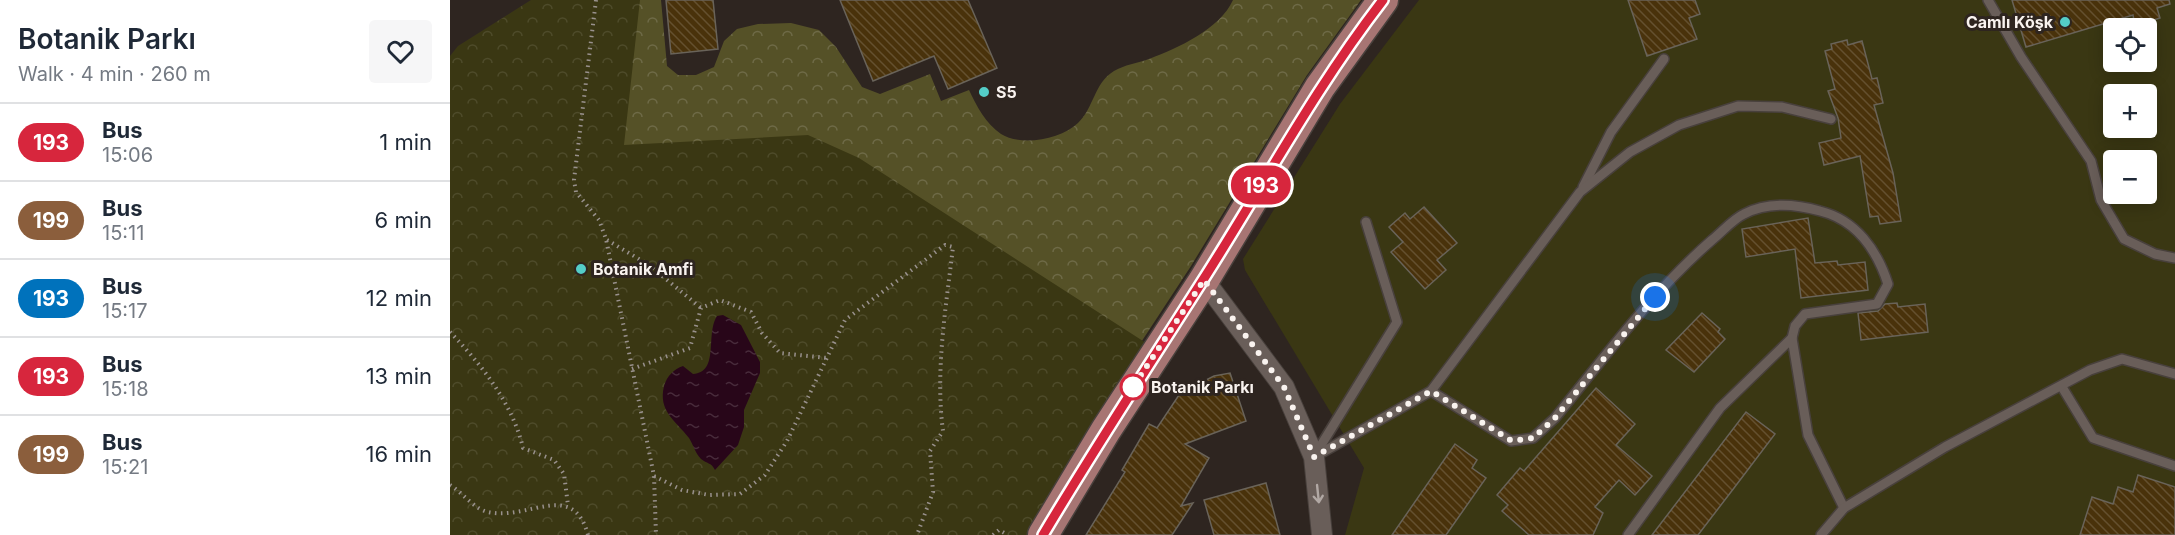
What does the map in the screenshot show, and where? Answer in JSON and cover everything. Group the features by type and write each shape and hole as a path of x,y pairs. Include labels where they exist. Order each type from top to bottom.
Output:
{"main road":[{"path":"1043,535 1106,430 1204,280 1320,87 1383,0"}],"street":[{"path":"1204,280 1284,387 1314,457 1322,535"}],"lane":[{"path":"1988,0 2021,57 2091,161 2101,200 2124,239 2155,254 2175,258"},
{"path":"1314,457 1431,391 1580,192 1611,132 1664,59"},
{"path":"1580,192 1630,152 1679,125 1738,106 1782,107 1831,119"},
{"path":"1431,391 1512,441 1533,438 1555,418 1670,279 1743,214 1774,205 1800,206 1850,224 1880,261 1888,284 1877,304 1805,314 1796,326 1792,338 1720,408 1628,535"},
{"path":"1314,457 1397,322 1366,222"},
{"path":"1792,338 1808,435 1844,508"},
{"path":"1827,533 1844,508 1945,447 2062,387 2090,370 2122,359 2175,374"},
{"path":"2062,387 2093,438 2175,466"}],"path":[{"path":"596,0 574,180 576,192 598,220 606,239 654,476 656,535"},
{"path":"606,239 649,265 701,308"},
{"path":"654,476 682,490 709,495 740,494 765,476 787,441 846,320 945,244 953,247 942,356 940,410 943,431 930,451 933,492 917,535"},
{"path":"701,308 720,300 741,308 751,312 762,333 780,353 827,358"},
{"path":"632,369 690,348 701,308"},
{"path":"450,332 497,390 519,430 523,448 554,460 564,474 568,505"},
{"path":"450,485 466,495 474,506 488,512 515,512 568,505 579,512 588,535"},
{"path":"993,535 999,530 1008,535"}],"green space":[{"name":"Botanik Parkı","path":"531,0 640,0 624,145 808,135 859,158 1157,350 1043,535 450,535 450,56 458,46"},
{"path":"608,0 661,0 667,66 678,75 696,75 714,67 724,41 737,29 758,24 791,23 819,30 836,47 862,87 880,94 930,74 941,101 969,90 982,114 996,130 1010,138 1030,140 1052,137 1071,129 1088,110 1107,76 1118,69 1149,59 1197,36 1218,20 1233,0 1361,0 1307,75 1191,266 1132,356 613,171"},
{"path":"1419,0 2175,0 2175,535 1345,535 1364,468 1245,270 1243,259 1340,104"}],"water":[{"path":"723,315 741,325 760,362 760,373 744,410 744,427 738,445 715,470 699,457 689,438 669,415 663,402 663,395 667,379 677,369 683,366 693,374 701,372 706,367 711,351 714,324 717,316"}],"building":[{"path":"666,0 713,0 718,49 671,54"},
{"path":"840,0 968,0 997,68 948,89 934,56 873,81"},
{"path":"1628,0 1695,0 1700,14 1689,18 1697,39 1647,56"},
{"name":"Camlı Köşk","path":"2012,0 2169,0 2170,4 2157,8 2160,18 2134,18 2133,15 2123,18 2103,18 2103,24 2026,47"},
{"path":"1847,40 1848,45 1862,41 1872,79 1877,78 1883,103 1874,105 1893,173 1901,221 1880,224 1878,216 1870,217 1860,156 1824,165 1819,143 1841,138 1838,118 1828,91 1835,89 1825,51 1832,49 1831,44"},
{"path":"1424,207 1457,243 1437,260 1446,270 1425,289 1391,252 1403,242 1389,227 1405,213 1410,219"},
{"path":"1808,218 1815,263 1837,261 1838,265 1865,262 1868,290 1801,298 1795,249 1746,257 1742,229"},
{"path":"1897,303 1898,307 1925,304 1928,332 1861,340 1858,313 1878,311 1885,304"},
{"path":"1702,313 1720,329 1718,332 1725,339 1694,372 1666,350"},
{"path":"1230,373 1246,421 1185,444 1209,458 1181,506 1193,503 1172,535 1086,535 1125,472 1122,470 1149,424 1157,428 1185,386 1200,395 1204,381 1214,376"},
{"path":"1596,388 1635,424 1616,445 1652,476 1635,495 1619,480 1595,507 1603,513 1593,535 1529,535 1502,511 1508,505 1497,495 1520,468 1524,471"},
{"path":"1746,412 1775,434 1734,488 1698,535 1652,535"},
{"path":"1455,444 1477,460 1472,468 1486,478 1446,535 1392,535"},
{"path":"2138,475 2175,487 2175,535 2080,535 2092,497 2113,504 2118,487 2133,492"},
{"path":"1266,483 1280,535 1214,535 1204,500"}],"bus line":[{"name":"193","path":"1043,535 1106,430 1204,280 1320,87 1383,0"}],"place":[{"name":"Camlı Köşk","path":"2065,22"},
{"name":"S5","path":"984,92"},
{"name":"Botanik Amfi","path":"581,269"},
{"name":"Botanik Parkı","path":"1133,387"}],"route":[{"path":"1133,387 1131,390 1204,280 1284,387 1314,457 1431,391 1512,441 1533,438 1555,418 1655,297"}]}
